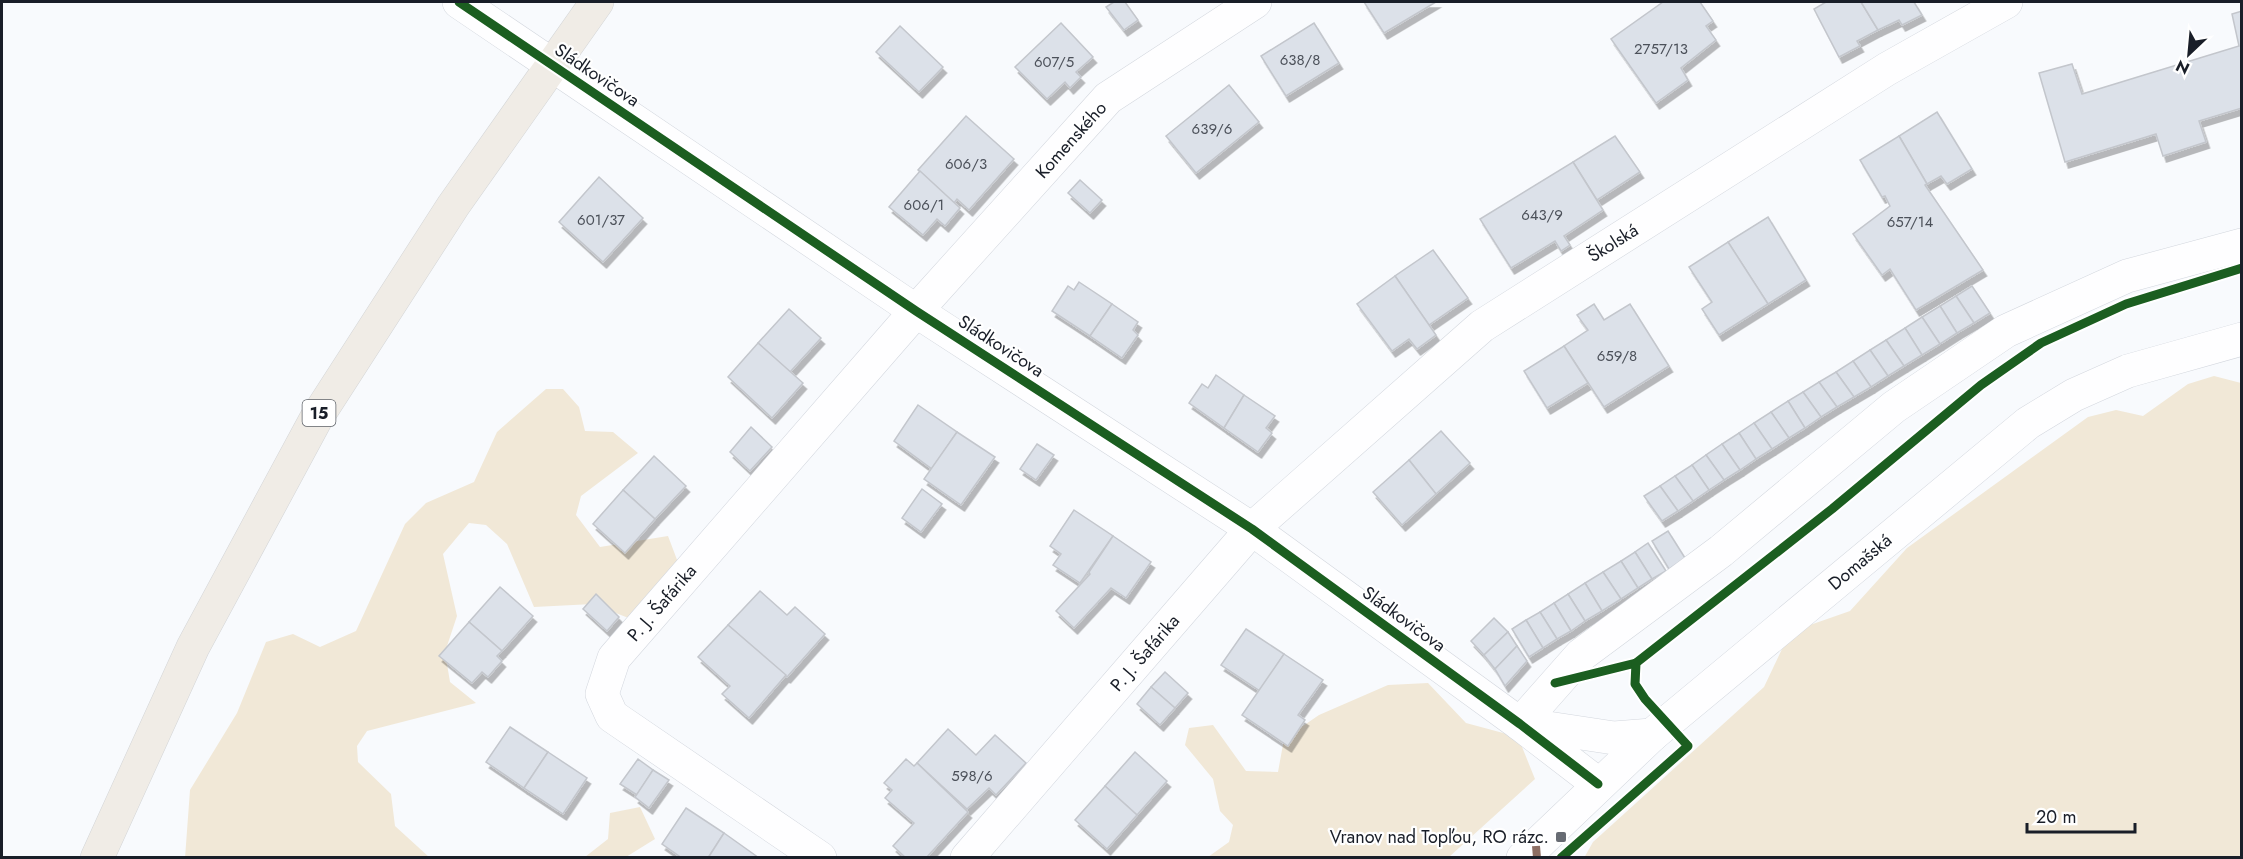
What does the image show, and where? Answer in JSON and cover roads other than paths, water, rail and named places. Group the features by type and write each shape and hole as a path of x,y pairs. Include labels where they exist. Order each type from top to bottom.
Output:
{"main road":[{"name":"15","path":"97,858 193,647 317,417 453,206 551,64 597,2"}],"street":[{"name":"Sládkovičova","path":"459,2 916,311 1252,530 1520,724 1598,784"},
{"name":"Komenského","path":"916,311 1108,99 1255,2"},
{"name":"Školská","path":"1252,530 1482,326 1887,69 2006,2"},
{"path":"1520,724 1581,655 1721,551 1894,407 2006,331 2127,276 2241,245"},
{"name":"P. J. Šafárika","path":"820,858 612,716 602,694 614,658 916,311"},
{"name":"Domašská","path":"1523,858 1598,784 1652,735 2028,423 2074,395 2128,371 2241,339"},
{"name":"P. J. Šafárika","path":"967,858 1252,530"},
{"path":"1520,724 1581,735 1614,738 1652,735"},
{"path":"1548,834 1559,803 1564,757"}],"place":[{"name":"Vranov nad Topľou, RO rázc.","path":"1561,837"}]}
